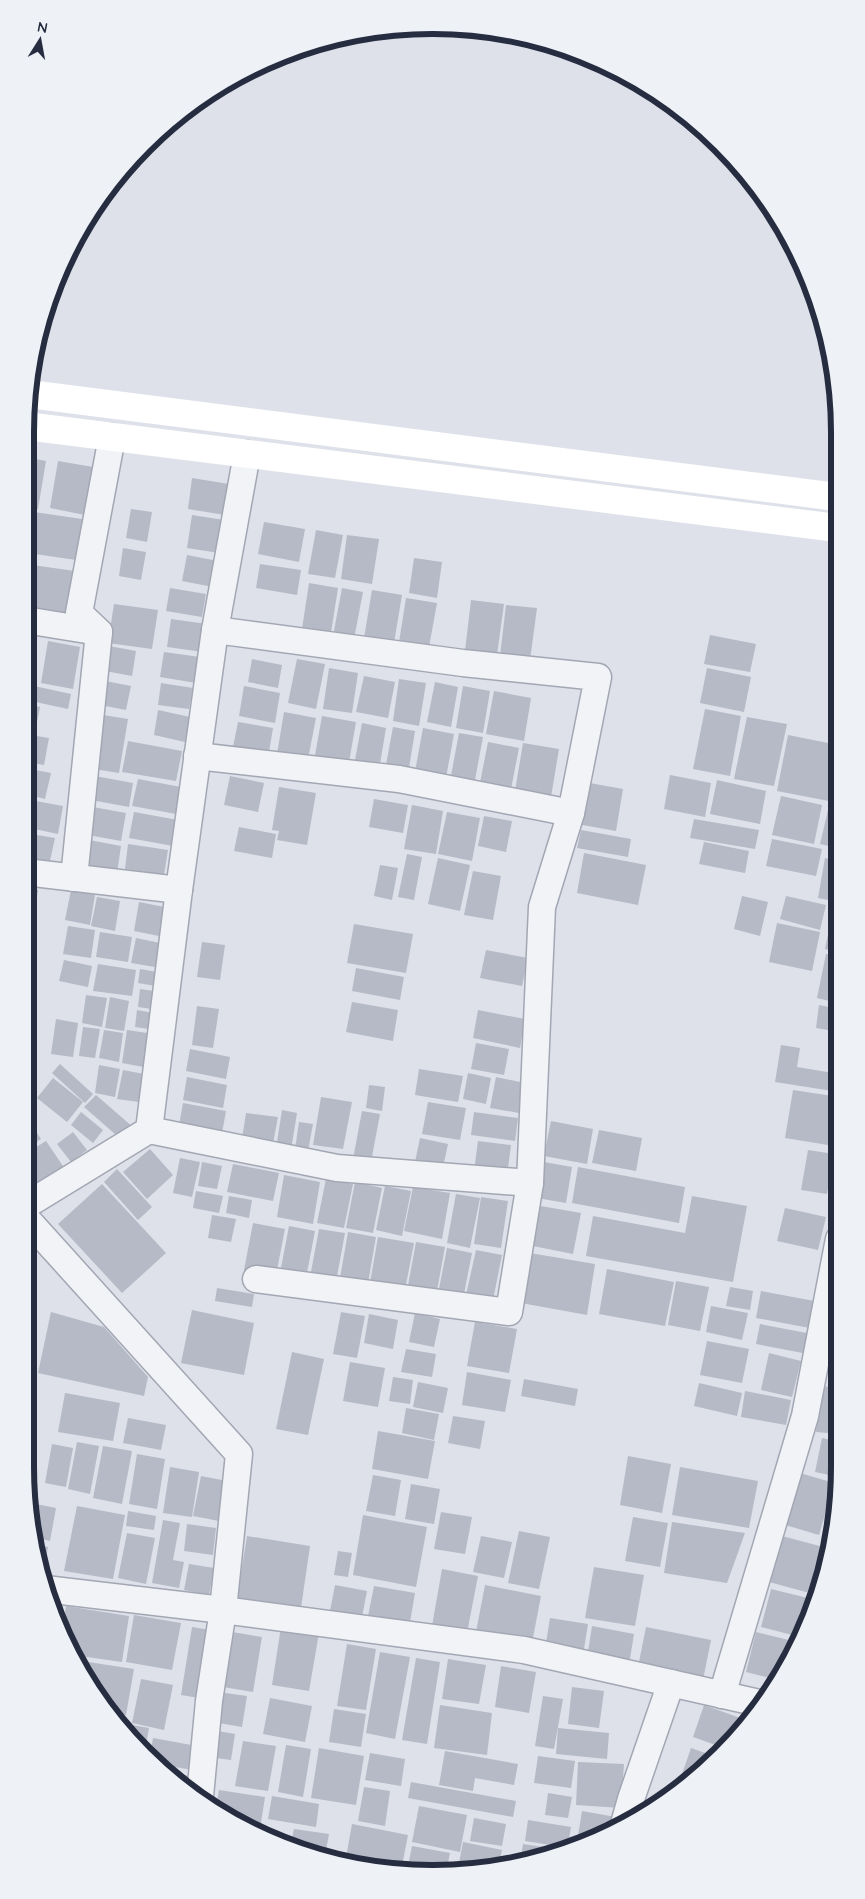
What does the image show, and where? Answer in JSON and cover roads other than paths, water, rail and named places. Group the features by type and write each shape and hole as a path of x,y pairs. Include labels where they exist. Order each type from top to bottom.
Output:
{"main road":[{"path":"36,395 831,497"},
{"path":"34,427 831,527"}],"street":[{"path":"99,632 79,613 112,437"},
{"path":"149,1130 179,890 215,630 247,454"},
{"path":"34,621 99,632"},
{"path":"215,630 463,663 598,676 572,813 542,907 530,1183 509,1312 256,1279"},
{"path":"74,878 99,632"},
{"path":"198,756 399,779 572,813"},
{"path":"34,873 179,890"},
{"path":"34,1200 149,1130 337,1168 530,1183"},
{"path":"34,1227 239,1454 223,1610 209,1700 201,1791"},
{"path":"34,1251 56,1253"},
{"path":"722,1695 805,1416 831,1281"},
{"path":"53,1590 223,1610 524,1650 755,1701"},
{"path":"636,1807 671,1683"}]}
